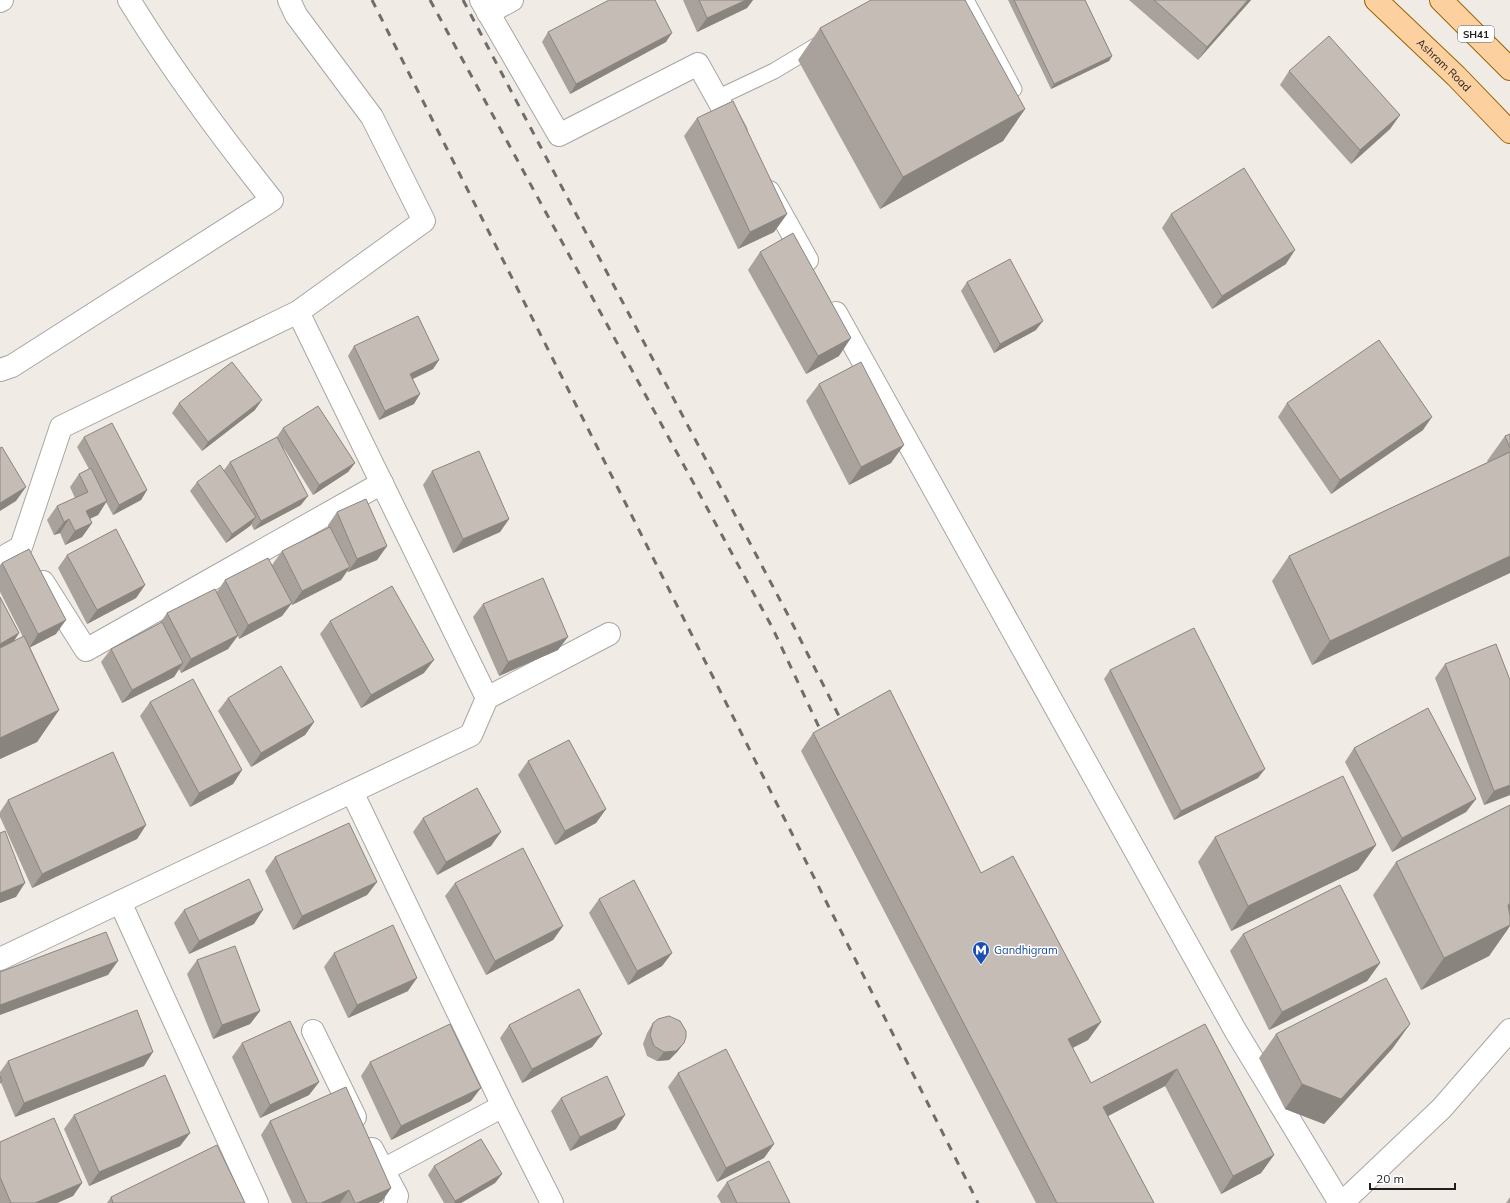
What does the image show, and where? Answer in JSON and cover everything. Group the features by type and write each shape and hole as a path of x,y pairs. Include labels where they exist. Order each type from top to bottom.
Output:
{"main road":[{"name":"Ashram Road","path":"1376,0 1456,76 1510,132"},
{"name":"SH41","path":"1441,0 1510,69"}],"street":[{"path":"0,370 12,366 272,200 233,150 159,47 129,0"},
{"path":"0,559 21,547 60,427 298,312 424,221 372,117 296,15 289,0"},
{"path":"512,0 485,6 559,136 698,64 744,147"},
{"path":"760,175 1231,1024 1341,1203 1442,1108 1510,1030"},
{"path":"298,312 487,698"},
{"path":"21,547 86,650 382,483"},
{"path":"0,959 471,735 487,698 609,634"},
{"path":"352,792 503,1106 552,1203"},
{"path":"120,902 257,1203"},
{"path":"313,1031 362,1131 397,1196 395,1203"},
{"path":"383,1170 503,1106"}],"lane":[{"path":"966,0 1014,89"},
{"path":"718,98 774,71 834,35"}],"building":[{"path":"609,0 655,0 672,33 576,84 548,32"},
{"path":"699,0 746,0 707,18"},
{"path":"871,0 965,0 1025,109 903,177 820,28"},
{"path":"1014,0 1085,0 1112,56 1054,84"},
{"path":"1154,0 1248,0 1207,47"},
{"path":"1329,36 1400,115 1360,150 1289,71"},
{"path":"733,101 787,214 750,232 697,118"},
{"path":"1244,168 1295,250 1222,296 1171,214"},
{"path":"793,233 851,338 818,356 760,252"},
{"path":"1010,259 1043,321 1000,344 967,282"},
{"path":"418,316 439,360 410,374 420,394 385,411 354,346"},
{"path":"1379,340 1432,417 1340,480 1287,403"},
{"path":"232,362 262,400 208,442 179,403"},
{"path":"861,362 904,445 861,467 819,384"},
{"path":"318,406 355,463 319,485 283,428"},
{"path":"112,423 147,490 119,505 84,437"},
{"path":"1510,434 1510,448 1505,436"},
{"path":"277,437 308,496 261,521 230,462"},
{"path":"2,447 26,487 0,503 0,448"},
{"path":"479,451 509,519 463,539 432,471"},
{"path":"1510,452 1510,556 1330,641 1289,556"},
{"path":"220,465 256,517 232,534 197,482"},
{"path":"91,468 107,501 86,511 92,523 75,531 69,519 64,522 57,506 88,492 79,474"},
{"path":"366,499 387,546 357,559 337,512"},
{"path":"330,527 350,567 302,591 282,551"},
{"path":"116,529 145,585 97,610 67,555"},
{"path":"29,549 66,620 38,634 2,563"},
{"path":"268,558 292,603 248,625 225,580"},
{"path":"543,578 568,637 508,662 483,604"},
{"path":"392,586 434,660 371,695 330,621"},
{"path":"215,589 238,635 191,659 167,613"},
{"path":"0,597 19,633 0,644"},
{"path":"162,622 183,663 132,690 111,649"},
{"path":"1194,628 1265,769 1181,811 1110,670"},
{"path":"24,636 59,710 0,738 0,648"},
{"path":"1496,644 1510,680 1510,785 1494,791 1445,664"},
{"path":"281,666 314,722 261,753 228,698"},
{"path":"193,679 242,770 199,793 150,702"},
{"name":"Gandhigram","path":"890,690 981,873 1013,856 1101,1022 1068,1039 1091,1083 1205,1024 1274,1155 1233,1176 1177,1069 1103,1107 1154,1203 1057,1203 813,733"},
{"path":"1428,708 1476,799 1402,838 1354,748"},
{"path":"569,740 606,809 565,831 528,761"},
{"path":"113,752 146,825 42,874 8,800"},
{"path":"1343,776 1376,845 1248,906 1215,837"},
{"path":"477,788 501,832 446,862 423,818"},
{"path":"1510,805 1510,904 1508,905 1510,925 1444,958 1396,862"},
{"path":"349,823 377,882 302,916 275,857"},
{"path":"5,831 25,883 0,893 0,833"},
{"path":"523,848 563,926 495,961 455,883"},
{"path":"249,879 263,910 199,941 184,910"},
{"path":"634,880 672,953 637,971 599,899"},
{"path":"1340,885 1380,963 1282,1012 1243,934"},
{"path":"393,925 417,978 357,1005 334,953"},
{"path":"106,932 118,961 0,1005 0,972"},
{"path":"235,946 260,1011 222,1025 197,960"},
{"path":"1386,978 1410,1024 1341,1099 1302,1084 1276,1034"},
{"path":"579,989 602,1034 532,1069 509,1025"},
{"path":"137,1010 153,1052 24,1103 8,1061"},
{"path":"669,1016 680,1021 686,1031 686,1037 684,1043 676,1051 664,1052 654,1046 650,1035 653,1023 658,1019"},
{"path":"290,1021 319,1082 270,1105 242,1043"},
{"path":"450,1024 481,1088 401,1126 370,1062"},
{"path":"726,1049 774,1144 726,1168 678,1073"},
{"path":"165,1075 190,1133 99,1172 74,1115"},
{"path":"607,1076 625,1115 580,1137 561,1098"},
{"path":"346,1087 391,1188 357,1203 355,1203 349,1190 321,1203 307,1203 270,1121"},
{"path":"54,1118 82,1183 35,1203 11,1203 0,1177 0,1142"},
{"path":"481,1139 502,1174 455,1201 434,1166"},
{"path":"217,1145 245,1203 113,1203 111,1197"},
{"path":"769,1161 790,1203 737,1203 727,1182"}],"railway":[{"path":"372,0 978,1203"},
{"path":"430,0 772,627 825,740"},
{"path":"463,0 789,617 845,728"}],"place":[{"name":"Gandhigram","path":"981,965"}]}
